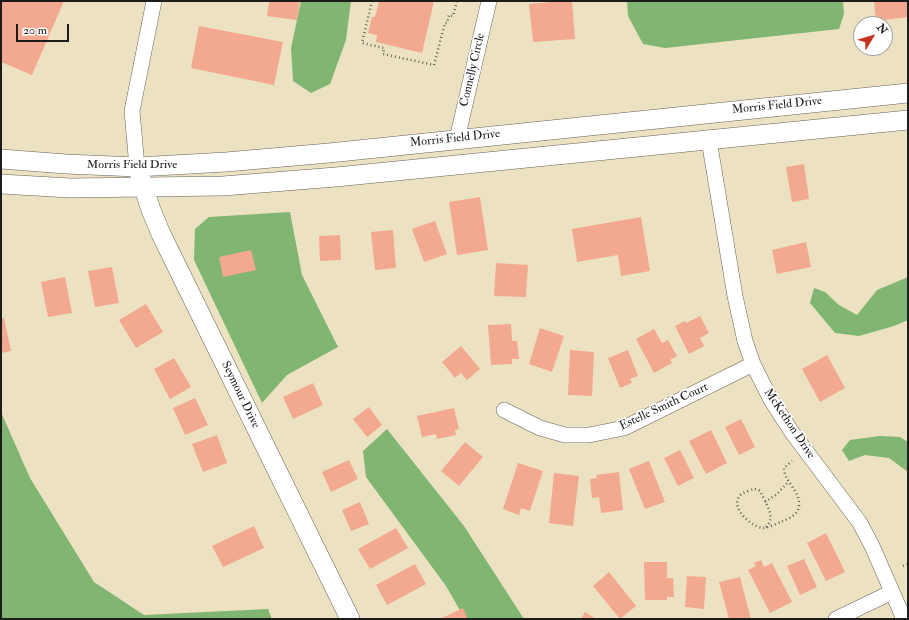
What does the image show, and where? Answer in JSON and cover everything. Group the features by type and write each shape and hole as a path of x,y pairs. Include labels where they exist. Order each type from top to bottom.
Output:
{"street":[{"path":"137,167 132,111 154,1"},
{"name":"Connelly Circle","path":"457,139 489,1"},
{"name":"Morris Field Drive","path":"1,159 137,167 248,160 908,93"},
{"name":"Morris Field Drive","path":"1,184 70,188 222,186 336,177 908,120"},
{"name":"McKethon Drive","path":"709,140 734,296 745,341 753,364 771,400 791,431 860,523 872,546 904,619"},
{"name":"Seymour Drive","path":"137,167 162,234 350,619"},
{"name":"Estelle Smith Court","path":"504,410 540,428 565,435 589,435 624,428 753,364"},
{"path":"836,619 892,592"}],"path":[{"path":"372,1 362,43 384,48 382,54 434,65 444,23 447,23 449,15 453,16 457,1"},
{"path":"766,527 770,524 771,516 760,491 754,489 745,492 738,500 737,506 739,512 745,518 761,528 766,527 792,516 798,512 800,505 799,498 784,473 784,468 792,461"},
{"path":"765,502 777,494 789,482"},
{"path":"903,566 908,564"}],"green space":[{"path":"301,1 351,1 346,40 330,84 311,93 293,81 291,48"},
{"path":"627,1 843,1 844,14 839,29 665,48 643,44 628,16"},
{"path":"290,212 302,275 338,347 287,375 262,403 194,260 195,229 209,217"},
{"path":"908,277 908,320 894,326 859,336 835,333 810,303 814,288 825,292 839,305 857,315 877,290"},
{"path":"1,412 30,478 94,582 144,615 268,609 272,619 1,619"},
{"path":"387,429 464,526 524,619 465,619 446,586 366,477 363,451"},
{"path":"880,436 900,437 908,442 908,472 889,458 865,455 849,461 842,450 850,440"}],"building":[{"path":"1,1 64,1 32,75 1,62"},
{"path":"269,1 300,1 297,20 267,16"},
{"path":"379,1 434,1 422,53 376,42 377,35 368,33 372,17 375,17"},
{"path":"572,1 575,39 533,42 529,4"},
{"path":"874,1 908,1 908,17 893,19 893,16 876,16"},
{"path":"199,26 283,42 274,85 191,68"},
{"path":"804,164 809,199 792,202 786,167"},
{"path":"480,197 488,250 457,255 449,202"},
{"path":"641,217 650,271 621,276 618,255 577,262 572,229"},
{"path":"435,221 447,254 424,262 412,229"},
{"path":"393,230 396,268 375,270 371,232"},
{"path":"340,235 341,260 320,261 319,236"},
{"path":"806,242 811,267 777,274 772,250"},
{"path":"251,250 256,270 223,277 219,257"},
{"path":"496,263 528,265 526,297 494,296"},
{"path":"112,267 119,303 95,307 88,271"},
{"path":"65,277 72,313 48,317 41,282"},
{"path":"146,304 163,332 136,348 119,320"},
{"path":"700,316 709,333 700,338 704,346 689,354 675,326 685,321 686,323"},
{"path":"4,318 11,351 1,353 1,319"},
{"path":"511,324 512,341 517,341 519,359 512,359 512,364 491,365 488,325"},
{"path":"540,328 564,336 552,372 529,364"},
{"path":"654,329 662,343 668,340 677,356 670,360 672,363 654,373 636,339"},
{"path":"461,346 480,369 467,380 461,373 455,378 442,362"},
{"path":"570,350 594,352 592,396 568,395"},
{"path":"628,350 638,376 630,379 632,383 620,388 608,358"},
{"path":"827,355 845,388 820,402 802,369"},
{"path":"174,358 191,387 170,399 154,369"},
{"path":"313,383 323,405 293,419 283,397"},
{"path":"195,398 208,425 185,435 173,408"},
{"path":"369,407 382,425 367,437 353,419"},
{"path":"454,408 459,429 455,430 456,435 437,439 436,434 422,437 417,416"},
{"path":"741,419 755,447 739,455 725,427"},
{"path":"711,430 727,463 706,474 689,441"},
{"path":"217,435 227,463 203,472 192,444"},
{"path":"465,442 483,457 459,486 441,471"},
{"path":"680,450 694,478 678,486 664,458"},
{"path":"349,460 358,479 331,492 322,472"},
{"path":"649,461 665,502 645,509 629,469"},
{"path":"518,463 543,471 530,511 521,508 519,515 503,509"},
{"path":"619,472 623,510 601,513 599,497 592,498 590,479 597,478 596,475"},
{"path":"554,473 579,476 573,526 549,523"},
{"path":"360,502 369,524 351,531 342,510"},
{"path":"254,526 264,548 223,567 212,546"},
{"path":"396,528 408,548 370,569 358,549"},
{"path":"826,533 845,572 826,581 807,543"},
{"path":"804,559 817,587 800,595 787,566"},
{"path":"761,560 764,567 772,563 792,602 770,613 748,570 756,566 754,563"},
{"path":"644,562 667,562 667,578 673,578 674,597 667,597 667,600 645,600"},
{"path":"415,564 426,584 387,605 376,585"},
{"path":"609,572 636,606 620,619 593,586"},
{"path":"687,576 706,577 704,609 685,607"},
{"path":"740,577 751,619 729,619 719,582"},
{"path":"463,608 468,619 440,619"},
{"path":"585,612 596,619 581,619"}]}
